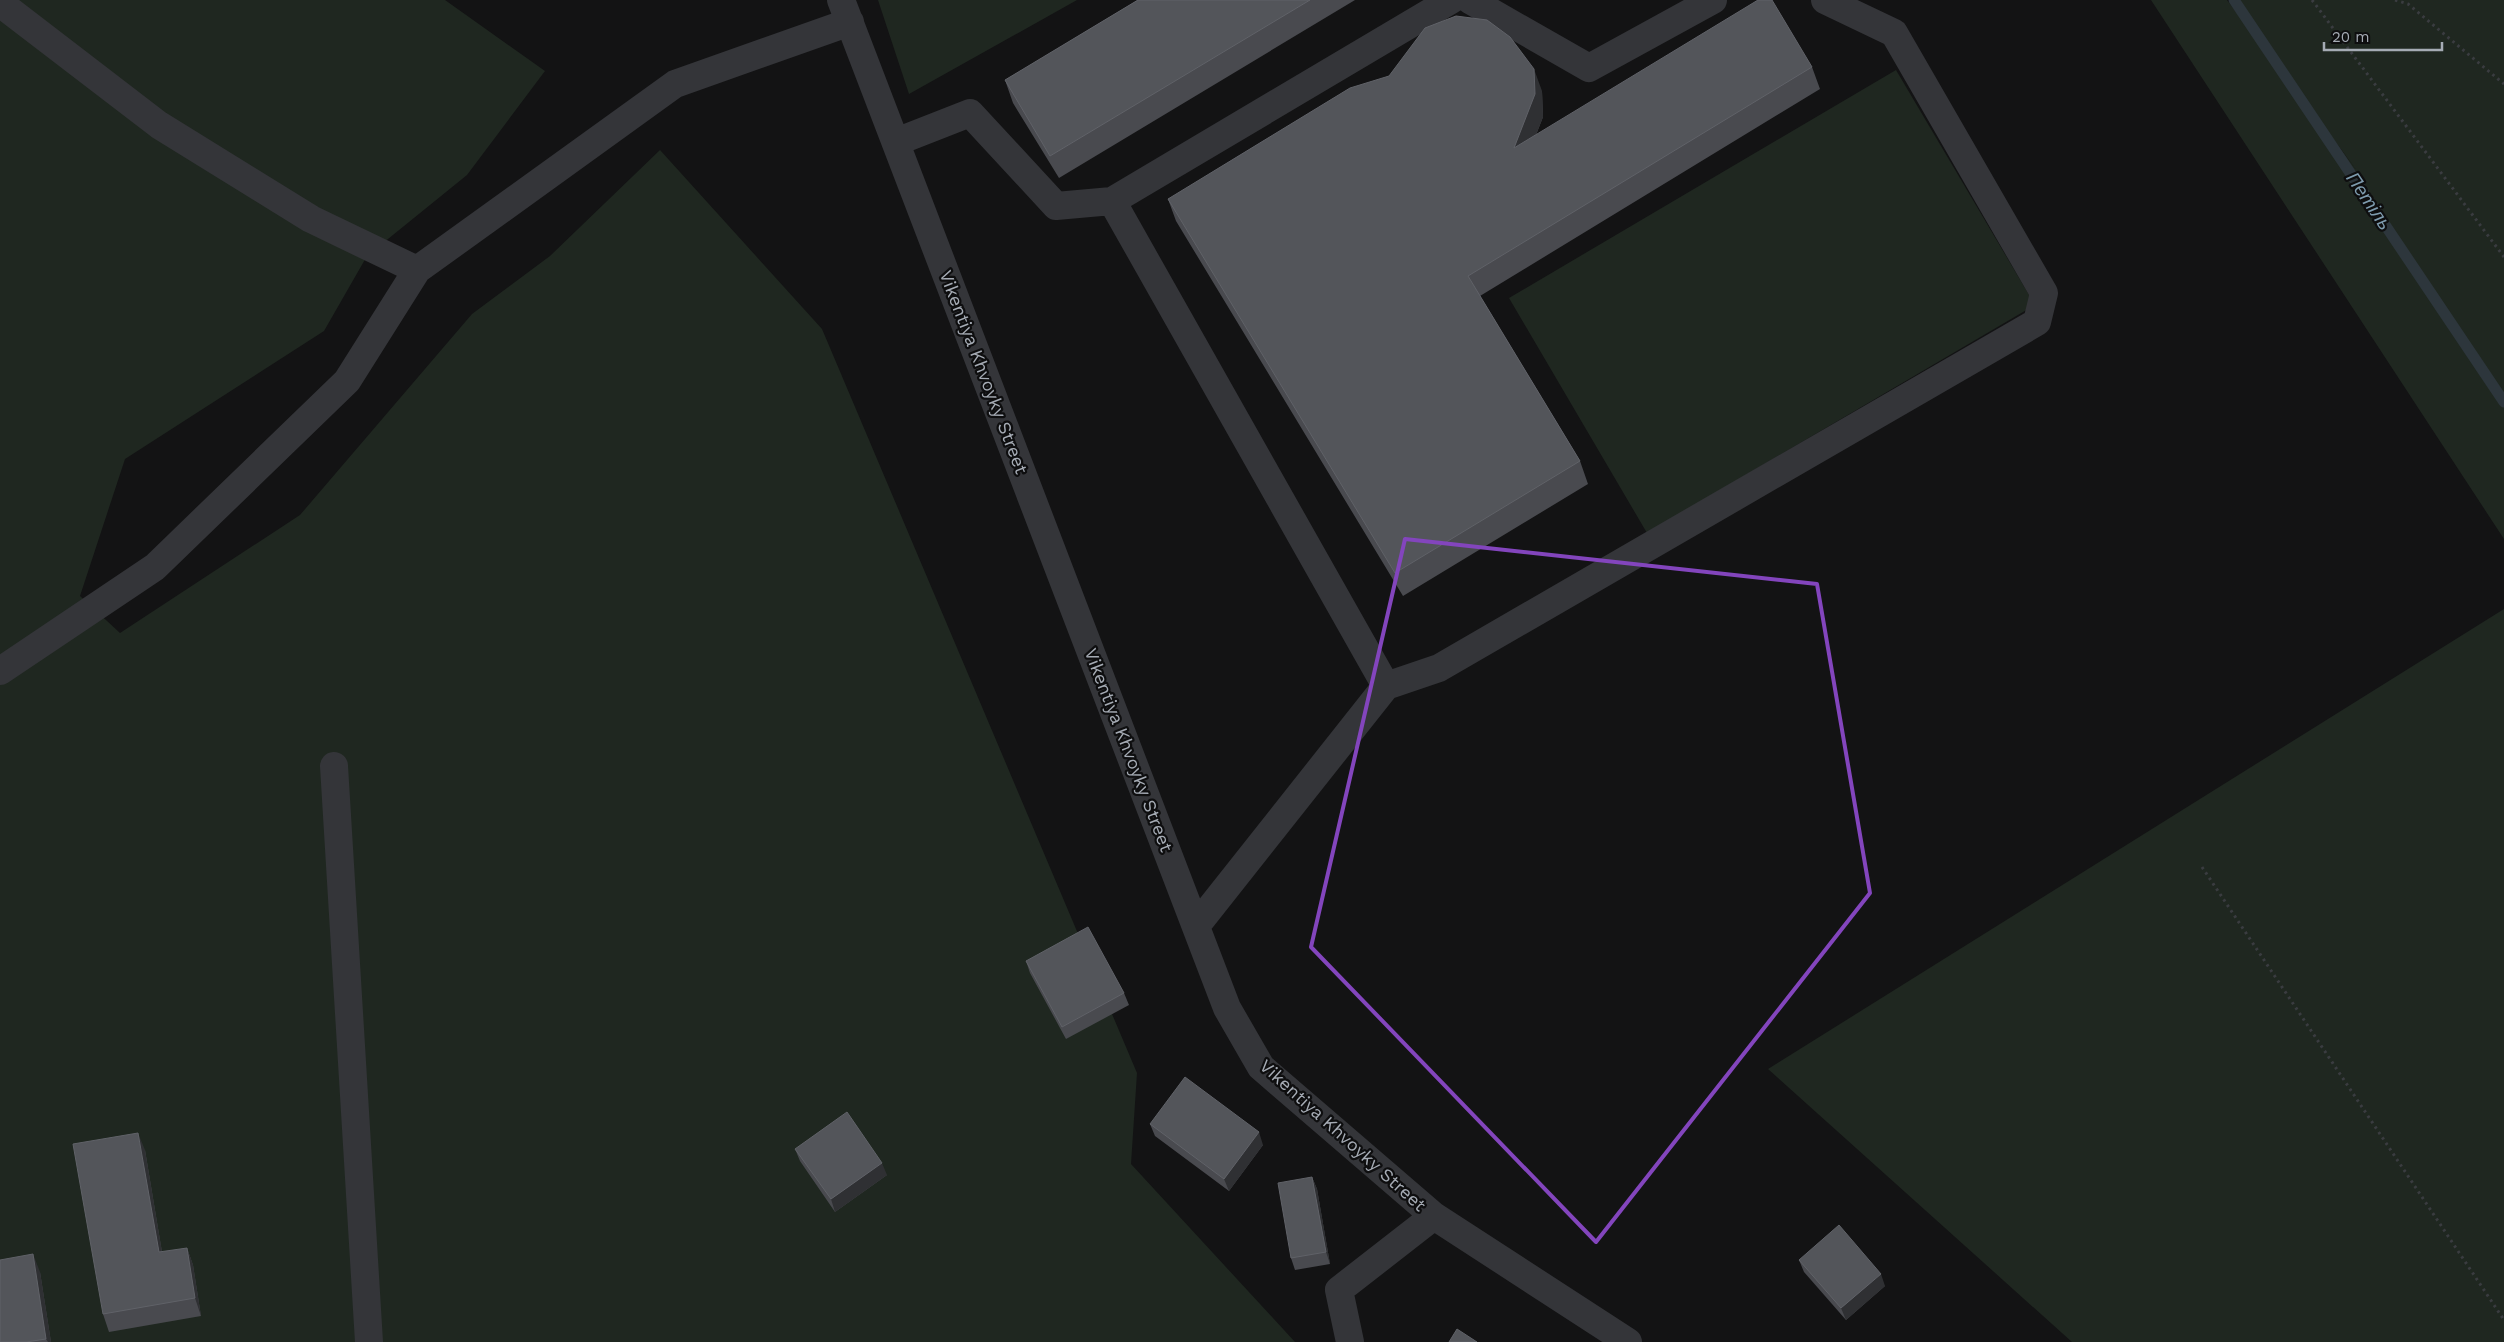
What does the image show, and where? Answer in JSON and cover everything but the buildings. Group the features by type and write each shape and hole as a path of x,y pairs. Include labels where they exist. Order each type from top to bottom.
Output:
{"street":[{"path":"896,142 970,113 1056,206 1112,201 1451,0"},
{"path":"1470,0 1589,68 1713,0"},
{"path":"1196,926 1386,686 1439,668 2037,322 2044,293 1894,33 1825,0"},
{"path":"0,2 159,125 311,219 417,270"},
{"path":"0,671 155,567 347,381 417,270 675,84 846,11"},
{"name":"Vikentiya Khvoyky Street","path":"846,11 1227,1008 1260,1067 1434,1216 1628,1342"},
{"path":"1112,201 1386,686"},
{"path":"334,766 369,1342"},
{"path":"1350,1342 1339,1290 1434,1216"}],"path":[{"path":"2312,0 2504,257"},
{"path":"2395,0 2408,4 2504,84"},
{"path":"2202,868 2504,1320"}],"highlighted area":[{"path":"1405,539 1817,584 1870,893 1596,1242 1311,947"}],"shaded area":[{"path":"0,0 445,0 545,71 467,175 367,256 324,331 125,459 80,596 120,633 300,515 472,314 550,256 660,150 822,329 1137,1073 1131,1164 1295,1342 0,1342"},
{"path":"878,0 1077,0 909,94"},
{"path":"2151,0 2227,0 2358,172 2230,0 2504,0 2504,539"},
{"path":"1896,70 2035,305 1647,533 1509,298"},
{"path":"2504,609 2504,1342 2072,1342 1768,1069"}],"waterway":[{"name":"Петіль","path":"2234,0 2504,402"}]}
